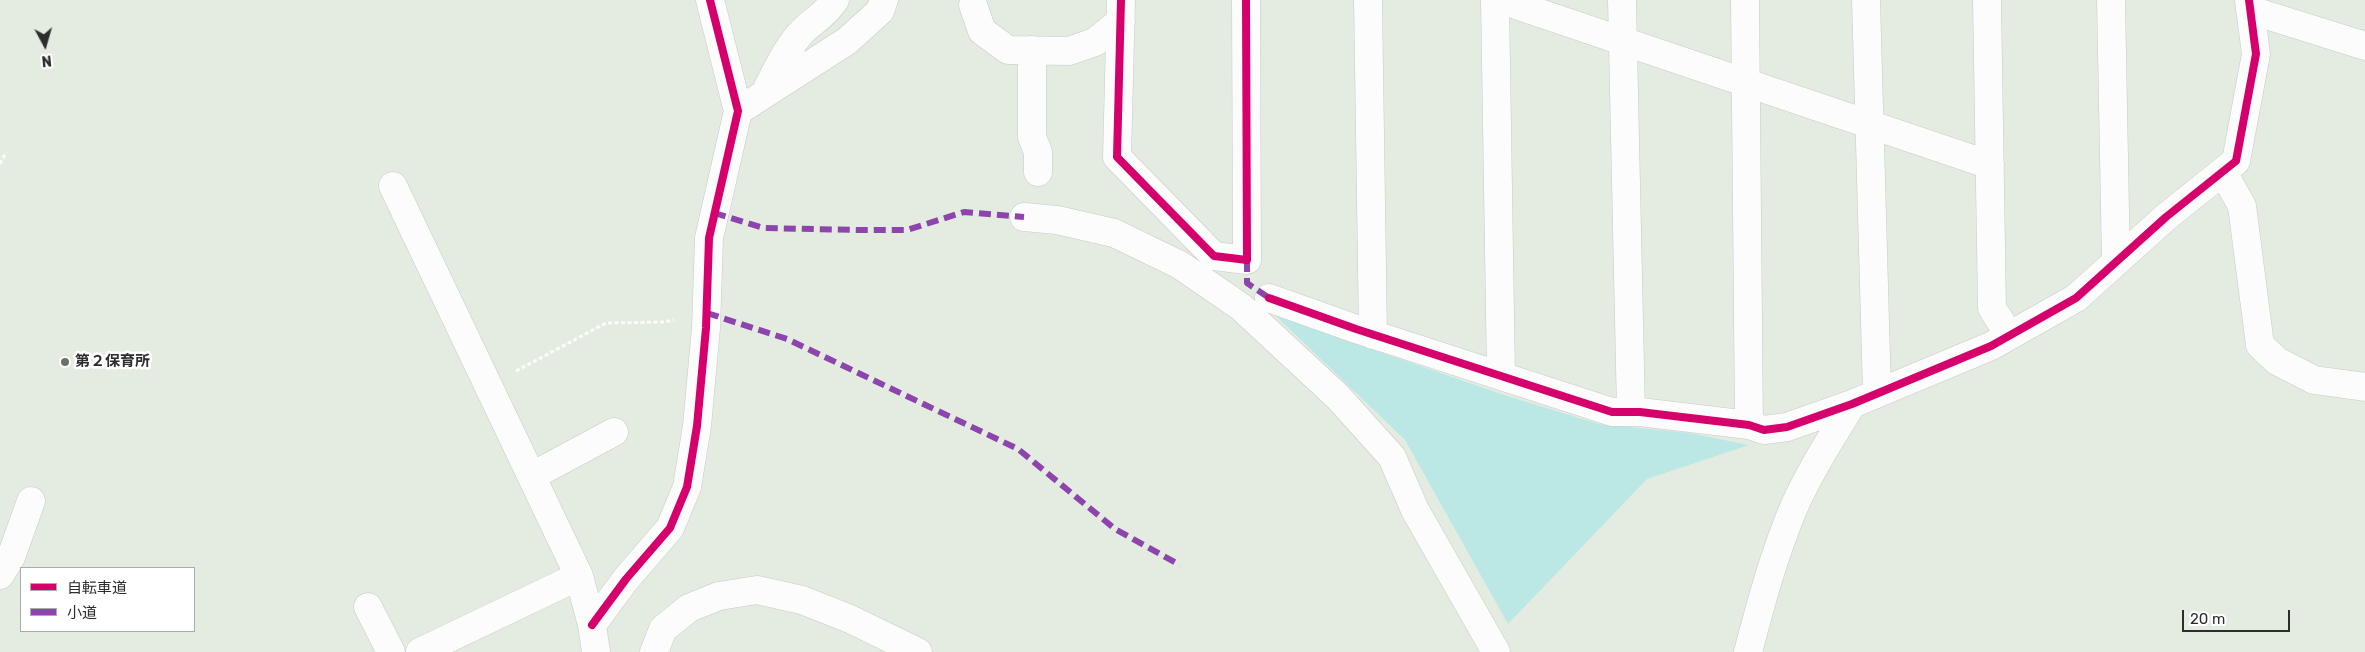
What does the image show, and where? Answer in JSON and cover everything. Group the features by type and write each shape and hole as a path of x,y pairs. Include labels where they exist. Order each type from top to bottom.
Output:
{"street":[{"path":"592,624 626,579 670,528 687,487 698,426 709,238 738,111 710,0"},
{"path":"765,93 782,57 800,34 827,13 835,0"},
{"path":"738,111 847,40 880,11 884,0"},
{"path":"1121,10 1117,157 1214,256 1248,260 1246,0"},
{"path":"1368,0 1373,335"},
{"path":"1496,0 1501,376"},
{"path":"1501,0 1990,165"},
{"path":"1622,0 1631,412"},
{"path":"1745,0 1750,425"},
{"path":"1866,0 1877,393"},
{"path":"1987,0 1992,308 2008,335"},
{"path":"2110,0 2116,262"},
{"path":"973,5 982,31 1008,50 1069,51 1095,42 1121,10"},
{"path":"1269,298 1373,335 1612,412 1631,412 1750,425 1764,430 1787,427 1852,404 1991,346 2076,298 2166,217 2236,162 2256,54 2250,5 2365,46"},
{"path":"1032,50 1032,137 1038,152 1038,172"},
{"path":"2223,172 2242,206 2260,345 2277,361 2314,380 2363,379"},
{"path":"393,186 579,576 592,624 596,652"},
{"path":"1024,217 1057,220 1114,233 1180,265 1241,307 1338,397 1392,457 1416,510 1496,652"},
{"path":"1748,652 1765,589 1794,506 1819,457 1852,404"},
{"path":"532,476 614,432"},
{"path":"0,575 10,557 31,501"},
{"path":"420,652 579,576"},
{"path":"654,652 663,629 689,608 719,596 757,590 802,600 850,619 918,652"},
{"path":"368,607 391,652"}],"path":[{"path":"0,164 6,152"},
{"path":"489,386 606,323 664,322 706,313"}],"shaded area":[{"path":"1276,316 1507,396 1599,424 1690,433 1749,445 1647,479 1508,624 1405,440"}],"marked path":[{"path":"714,213 764,228 857,230 907,230 964,212 1024,217"},
{"path":"1247,260 1247,283 1269,298"},
{"path":"707,313 787,339 1018,449 1115,529 1180,565"}],"cycle path":[{"path":"592,625 626,579 670,528 687,487 697,426 706,328 709,238 738,111 710,0"},
{"path":"1121,0 1117,157 1214,256 1247,260 1246,0"},
{"path":"1269,298 1356,329 1612,412 1640,412 1749,425 1764,430 1787,427 1852,404 1991,346 2076,298 2166,217 2236,161 2256,54 2249,0"}],"place":[{"name":"第２保育所","path":"65,362"}]}
